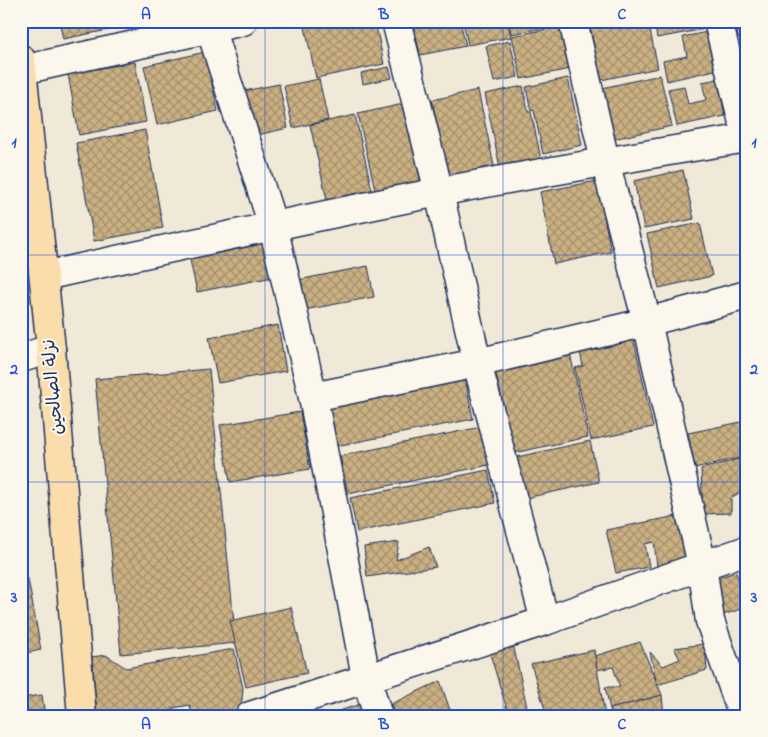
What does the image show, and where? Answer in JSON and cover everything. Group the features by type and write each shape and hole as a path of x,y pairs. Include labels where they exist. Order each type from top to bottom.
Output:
{"main road":[{"name":"نزلة الصالحين","path":"22,64 52,349 82,716"}],"street":[{"path":"22,64 208,25 243,21"},
{"path":"396,21 439,192 477,363 545,621"},
{"path":"573,21 647,322 702,565 710,621 743,716"},
{"path":"44,276 439,192 606,161 747,138 718,21"},
{"path":"208,25 273,226 313,398 366,677 378,716"},
{"path":"313,398 477,363 647,322 747,295"},
{"path":"21,358 52,349"},
{"path":"250,716 366,677 545,621 747,550"}],"building":[{"path":"59,21 138,21 138,24 63,39"},
{"path":"331,21 375,21 384,64 316,78 305,27"},
{"path":"413,21 460,21 466,46 420,55"},
{"path":"463,21 508,21 511,37 468,45"},
{"path":"508,21 552,21 553,26 511,34"},
{"path":"648,21 658,68 601,80 589,22"},
{"path":"654,21 703,21 705,29 657,38"},
{"path":"735,21 747,21 747,36 738,38"},
{"path":"562,26 570,69 521,79 512,36"},
{"path":"707,32 715,70 667,81 663,61 687,56 683,37"},
{"path":"510,41 518,77 494,82 486,46"},
{"path":"205,52 218,111 157,125 144,66"},
{"path":"135,62 146,122 79,135 68,74"},
{"path":"389,67 392,78 363,84 361,73"},
{"path":"660,75 672,126 613,139 602,88"},
{"path":"568,78 582,145 543,154 534,110 531,111 526,87"},
{"path":"319,79 328,120 293,128 284,86"},
{"path":"718,79 725,116 677,126 668,89 684,86 688,104 706,100 702,82"},
{"path":"279,84 288,128 253,136 244,91"},
{"path":"523,86 528,112 531,112 541,159 500,168 485,94"},
{"path":"478,90 494,166 448,176 432,100"},
{"path":"403,104 421,183 376,194 358,114"},
{"path":"355,115 372,190 327,200 310,125"},
{"path":"145,130 163,228 94,241 76,143"},
{"path":"683,170 694,219 644,229 634,181"},
{"path":"597,181 611,252 554,264 540,192"},
{"path":"700,223 712,276 659,288 647,234"},
{"path":"265,235 273,277 197,292 188,251"},
{"path":"368,266 374,297 304,310 298,280"},
{"path":"278,325 286,371 218,383 209,338"},
{"path":"634,340 653,427 591,440 575,368 583,366 580,352"},
{"path":"570,353 588,437 514,453 495,370"},
{"path":"209,369 236,643 121,654 95,379"},
{"path":"465,378 473,419 336,446 328,405"},
{"path":"300,412 310,469 230,482 220,425"},
{"path":"746,421 747,456 695,468 688,433"},
{"path":"481,427 489,465 348,494 340,456"},
{"path":"590,441 599,482 526,498 517,457"},
{"path":"747,457 747,488 731,498 731,513 703,514 701,469"},
{"path":"488,470 495,503 357,532 350,498"},
{"path":"682,515 686,556 657,566 654,542 645,544 649,567 616,573 606,530"},
{"path":"399,542 396,560 429,547 436,567 367,577 364,547"},
{"path":"736,572 747,607 717,617 706,581"},
{"path":"28,579 41,650 21,654 21,581"},
{"path":"291,607 307,673 246,687 230,621"},
{"path":"640,642 662,695 610,709 605,687 620,687 613,667 597,670 595,656"},
{"path":"513,644 529,716 509,716 490,654"},
{"path":"705,644 707,670 657,685 650,652 663,666 680,659 674,648"},
{"path":"234,649 243,688 241,711 223,716 192,716 190,705 173,708 174,716 97,716 92,657 106,655 126,668"},
{"path":"594,650 605,716 547,716 531,664"},
{"path":"440,681 452,716 395,716 391,704"},
{"path":"42,695 45,716 21,716 21,698"},
{"path":"662,695 664,716 612,716 610,709"},
{"path":"361,704 365,716 323,716"}]}
